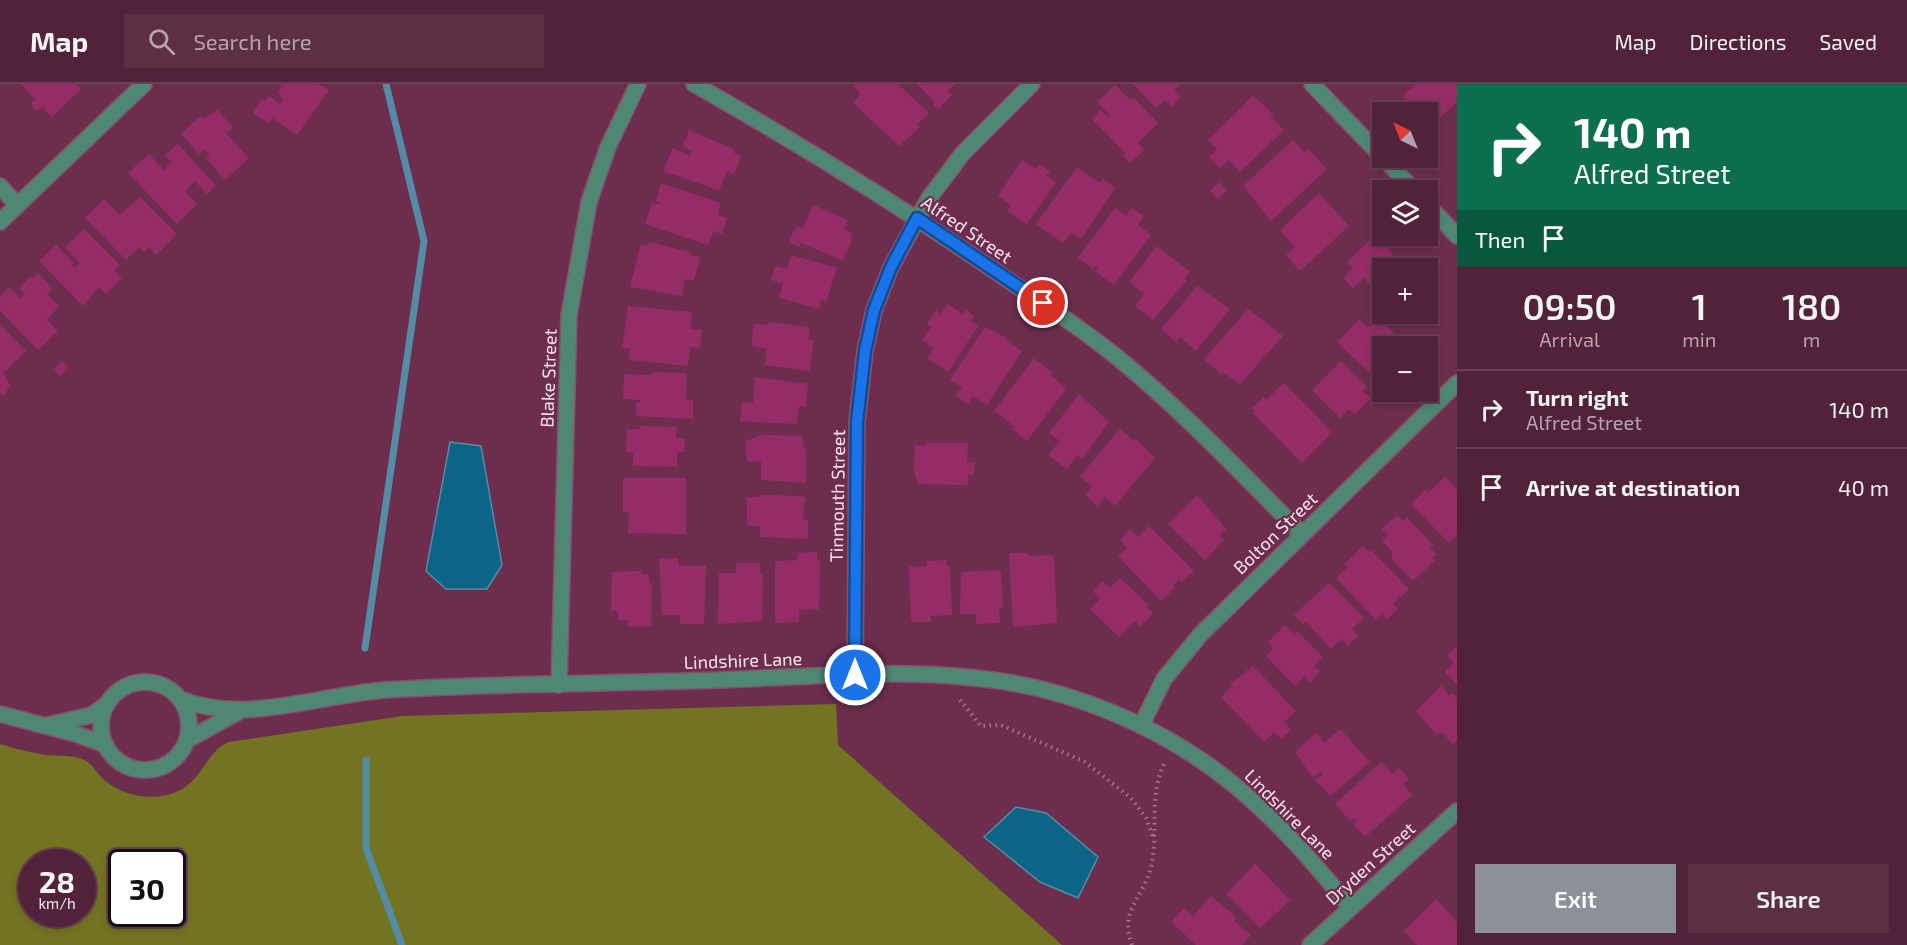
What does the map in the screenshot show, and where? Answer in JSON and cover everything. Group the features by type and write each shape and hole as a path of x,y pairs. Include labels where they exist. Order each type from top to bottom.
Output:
{"street":[{"path":"0,222 144,84"},
{"name":"Blake Street","path":"559,685 569,315 589,202 608,147 638,84"},
{"name":"Alfred Street","path":"694,84 800,144 917,218 1082,330 1119,359 1209,441 1302,534"},
{"name":"Tinmouth Street","path":"855,675 857,422 865,351 874,310 891,267 917,218 948,170 1032,84"},
{"path":"1312,84 1404,180"},
{"path":"0,186 17,205"},
{"path":"1438,216 1457,236"},
{"name":"Bolton Street","path":"1141,726 1164,679 1200,635 1457,383"},
{"name":"Lindshire Lane","path":"42,726 92,715 128,685 142,682 163,686 180,699 214,709 241,710 383,690 855,675 939,675 1007,682 1074,699 1141,726 1204,762 1255,803 1286,834 1350,907"},
{"path":"180,699 187,711 187,740"},
{"path":"106,746 101,732 102,718 107,704"},
{"name":"Lindshire Lane","path":"0,714 76,734 106,746 114,757 126,766 141,770 155,769 169,763 180,753 187,740 241,710"},
{"name":"Dryden Street","path":"1310,945 1457,811"}],"path":[{"path":"960,700 981,726 1001,725 1085,762 1131,798 1146,818 1153,837"},
{"path":"1132,945 1127,920 1152,864 1156,781 1164,764"}],"shaded area":[{"path":"836,704 838,745 1062,945 0,945 0,744 45,755 69,756 85,760 102,778 118,789 137,796 157,797 176,792 193,781 215,752 229,742 403,716"}],"water":[{"path":"450,442 481,446 502,565 487,589 446,589 426,571"},
{"path":"1016,807 1046,813 1098,857 1078,898 1040,882 984,837"}],"building":[{"path":"21,84 76,84 81,89 52,117 42,107 37,111 30,104 35,99"},
{"path":"277,84 319,84 329,90 297,135 272,118 269,123 253,113 262,99 265,101 269,96 280,104 283,99 278,93 282,87"},
{"path":"856,84 898,84 929,113 917,125 920,127 899,146 853,103 861,94 854,86"},
{"path":"917,84 955,84 948,91 952,95 938,109 933,104 935,102"},
{"path":"1133,84 1181,84 1174,90 1181,97 1172,106 1165,100 1156,108"},
{"path":"1416,84 1457,84 1457,102 1438,119 1438,102 1409,102 1403,96"},
{"path":"1115,85 1131,101 1134,98 1158,123 1138,143 1144,150 1130,163 1123,156 1125,153 1092,119 1101,110 1108,117 1110,115 1097,102"},
{"path":"1253,96 1273,114 1270,116 1284,130 1240,172 1229,160 1220,168 1209,157 1217,149 1208,140"},
{"path":"217,110 233,127 226,133 249,158 225,180 206,159 210,155 204,149 199,154 181,134 200,116 203,119"},
{"path":"689,130 735,150 734,153 741,156 734,174 727,171 719,190 663,171 673,148 690,156 692,151 683,146"},
{"path":"1293,140 1305,153 1309,150 1327,169 1271,221 1243,186"},
{"path":"178,144 216,186 207,194 195,181 185,191 197,204 177,224 128,173 149,154 163,170 172,162 165,155"},
{"path":"1022,160 1036,169 1039,164 1050,171 1046,176 1056,182 1027,224 1007,211 1011,205 998,196"},
{"path":"1077,167 1100,183 1103,179 1115,188 1081,239 1071,233 1063,243 1036,224"},
{"path":"1219,182 1227,190 1218,199 1210,191"},
{"path":"661,183 721,203 718,215 727,218 722,234 713,231 708,245 645,224 652,203 659,205 660,203 656,201"},
{"path":"1319,193 1349,226 1300,271 1286,255 1295,247 1280,230"},
{"path":"140,197 177,234 156,255 149,247 144,252 139,247 126,260 85,218 104,199 120,215"},
{"path":"813,205 848,220 844,230 852,233 850,238 852,239 843,261 801,243 799,247 789,242 796,226 803,229"},
{"path":"1115,208 1126,216 1132,208 1144,216 1138,225 1151,235 1114,285 1096,272 1098,268 1096,266 1093,269 1078,258"},
{"path":"84,229 120,265 114,270 122,278 106,294 100,288 97,289 83,306 39,261 56,245 74,263 71,265 74,268 80,263 65,247"},
{"path":"1372,238 1372,246 1393,246 1389,250 1395,258 1372,258 1372,286 1364,278 1353,288 1343,278 1353,268 1347,262"},
{"path":"649,242 690,252 690,255 700,257 694,281 685,279 682,296 630,287 641,244 648,246"},
{"path":"1157,246 1190,272 1184,279 1187,280 1153,320 1135,306 1144,294 1129,282"},
{"path":"791,255 837,268 826,302 821,300 819,309 779,298 783,283 771,280 775,266 787,269"},
{"path":"38,273 53,289 47,294 59,306 47,320 58,331 38,350 0,311 0,296 9,287 20,298 25,294 19,288 31,276 33,278"},
{"path":"1197,286 1230,309 1196,351 1180,337 1176,342 1161,329"},
{"path":"948,304 963,314 966,310 974,316 971,321 978,326 948,372 927,358 934,348 922,340 931,327 927,324 936,310 941,314"},
{"path":"628,306 692,312 690,329 702,330 700,348 690,347 688,366 629,360 630,349 622,348"},
{"path":"1248,309 1283,336 1240,384 1223,372 1221,374 1204,359"},
{"path":"1359,320 1368,328 1372,324 1384,324 1397,336 1372,336 1372,375 1337,342"},
{"path":"769,322 810,327 808,339 814,340 809,371 765,365 767,349 751,346 754,323 768,325"},
{"path":"0,324 26,351 3,373 10,385 4,396 0,394"},
{"path":"985,327 1007,338 1008,342 1022,351 987,405 973,396 968,404 956,396 962,387 950,380"},
{"path":"1034,358 1053,373 1051,375 1066,389 1027,441 1012,429 1014,426 994,411"},
{"path":"62,361 68,368 60,376 54,370"},
{"path":"1341,361 1367,387 1363,391 1371,398 1355,414 1349,409 1340,418 1312,390"},
{"path":"652,372 687,373 686,400 693,400 693,419 636,416 636,403 640,403 640,400 623,399 624,374 652,375"},
{"path":"755,377 808,384 806,407 799,406 797,424 740,421 742,402 753,403"},
{"path":"1284,383 1332,432 1302,463 1253,413 1255,411 1252,408 1264,397 1266,400"},
{"path":"1079,394 1109,422 1082,459 1077,455 1067,469 1048,455 1060,441 1049,433"},
{"path":"640,426 677,427 676,438 685,439 684,452 677,452 677,467 633,466 633,452 626,452 627,429 639,429"},
{"path":"1120,429 1134,441 1136,439 1155,458 1115,506 1105,497 1098,506 1085,495 1092,487 1080,476"},
{"path":"761,435 802,436 804,449 806,449 806,483 761,480 761,461 749,462 746,458 746,441"},
{"path":"926,443 968,443 967,462 975,462 974,475 968,474 968,485 918,484 914,471 915,445 926,445"},
{"path":"1445,477 1457,489 1457,535 1449,543 1411,504 1425,490 1428,493"},
{"path":"623,478 686,478 686,534 628,533 629,512 623,512"},
{"path":"759,495 805,498 803,519 808,520 808,539 760,537 760,526 747,526 747,497 759,497"},
{"path":"1197,495 1226,529 1219,536 1223,539 1221,543 1205,560 1168,524"},
{"path":"1397,515 1403,521 1407,517 1433,545 1430,548 1436,554 1432,558 1435,560 1413,581 1392,560 1392,551 1382,541 1388,535 1382,529"},
{"path":"1149,526 1194,571 1182,582 1179,579 1173,585 1175,588 1161,601 1118,556 1127,548 1120,540 1130,529 1138,537"},
{"path":"1363,546 1369,552 1371,550 1409,589 1393,604 1398,609 1387,619 1382,614 1376,620 1336,578 1348,567 1345,564"},
{"path":"817,552 817,560 820,560 819,609 799,610 799,622 775,623 775,561 797,560 797,553"},
{"path":"1009,553 1028,553 1028,556 1054,555 1057,623 1013,627"},
{"path":"678,558 679,566 706,566 704,624 680,624 680,615 662,615 659,559"},
{"path":"947,560 947,566 950,566 952,615 930,616 931,622 911,622 909,567 927,566 927,561"},
{"path":"736,563 760,563 760,573 763,573 762,621 718,624 719,573 736,573"},
{"path":"1001,570 1003,608 999,609 1000,623 976,624 976,614 960,614 961,572"},
{"path":"641,571 641,574 649,574 649,583 652,583 651,626 628,627 628,620 618,620 618,611 611,611 612,572"},
{"path":"1120,578 1148,604 1146,606 1153,613 1141,626 1135,621 1119,637 1090,609 1100,599 1093,591 1103,581 1110,588"},
{"path":"1329,583 1364,618 1352,629 1358,636 1348,646 1342,639 1331,649 1306,622 1303,624 1294,615"},
{"path":"1285,625 1294,634 1297,631 1323,657 1314,666 1320,672 1310,682 1304,676 1295,686 1266,656 1274,648 1268,642"},
{"path":"1457,646 1457,685 1445,672 1454,663 1447,655"},
{"path":"1253,666 1296,711 1284,722 1291,730 1281,739 1274,732 1264,742 1221,697 1231,687 1235,690 1230,684"},
{"path":"1441,686 1450,696 1452,693 1457,698 1457,740 1453,744 1443,733 1435,733 1416,711"},
{"path":"1340,729 1370,762 1330,796 1315,780 1323,774 1321,771 1313,778 1295,752 1316,733 1324,743"},
{"path":"1381,762 1392,774 1399,768 1409,779 1403,784 1412,795 1365,837 1353,824 1357,821 1354,818 1350,821 1335,804"},
{"path":"1255,864 1290,900 1276,914 1271,910 1274,915 1260,928 1226,894"},
{"path":"1211,896 1237,918 1234,921 1251,935 1242,945 1196,945 1171,922 1184,908 1193,916"},
{"path":"1436,899 1457,922 1457,945 1417,945 1404,931"}],"waterway":[{"path":"365,648 424,241 386,84"},
{"path":"366,760 366,848 402,945"}],"route":[{"path":"855,675 857,422 860,387 874,310 891,267 917,218 1043,303"}]}
